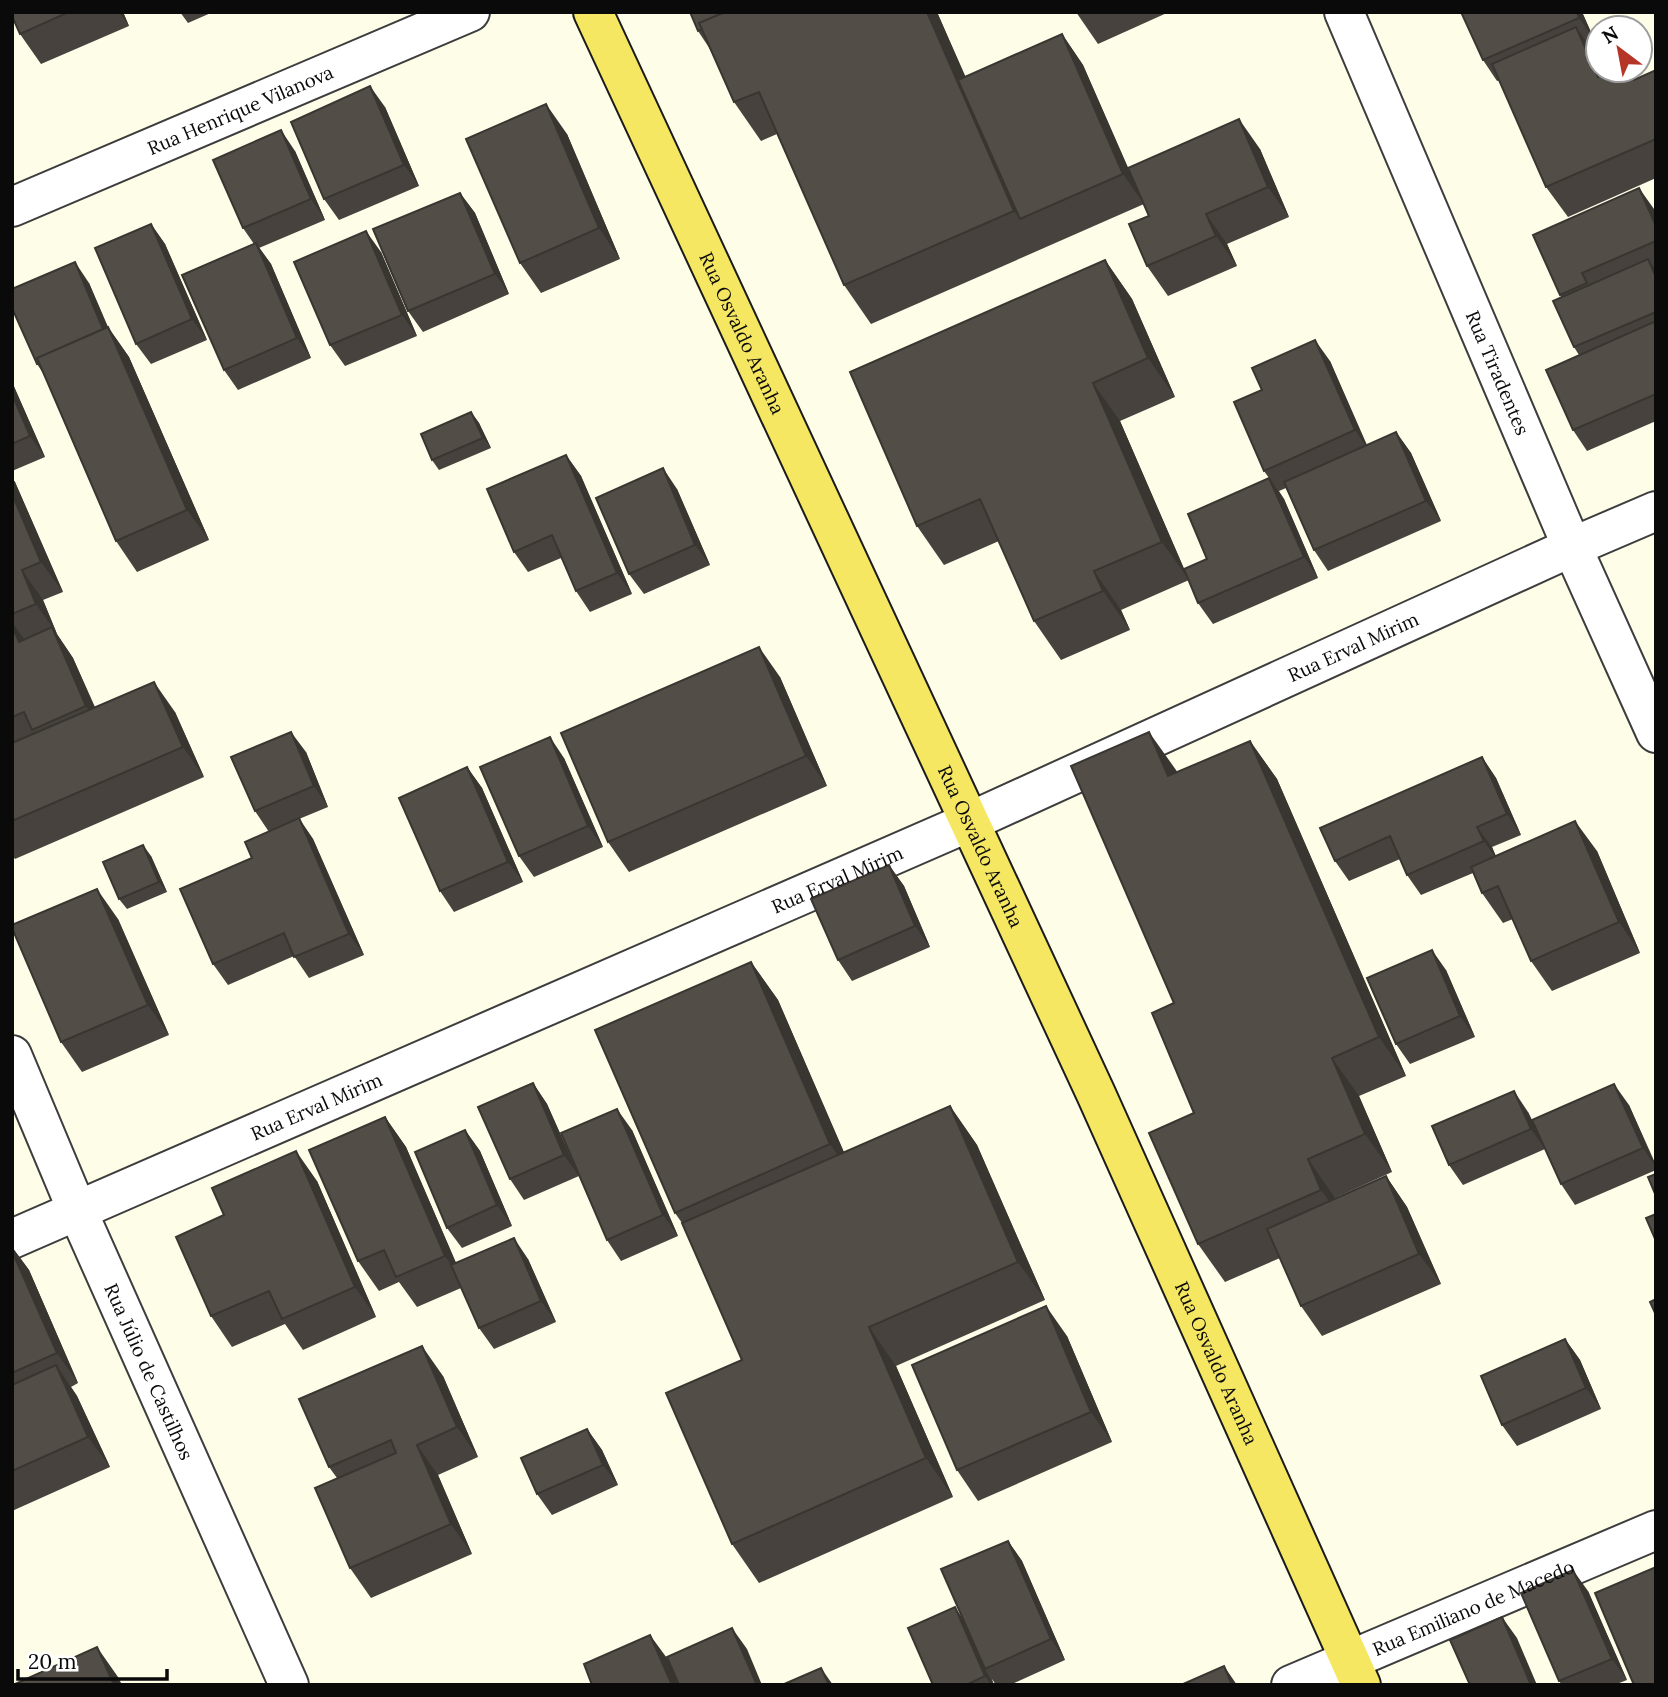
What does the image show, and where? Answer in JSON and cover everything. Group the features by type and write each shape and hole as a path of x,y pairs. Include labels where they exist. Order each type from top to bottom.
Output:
{"main road":[{"name":"Rua Osvaldo Aranha","path":"593,12 1096,1094 1355,1672"}],"street":[{"name":"Rua Henrique Vilanova","path":"12,207 470,12"},
{"name":"Rua Tiradentes","path":"1344,12 1572,547 1656,733"},
{"name":"Rua Erval Mirim","path":"12,1239 968,822 1656,511"},
{"name":"Rua Júlio de Castilhos","path":"12,1055 77,1210 289,1685"},
{"name":"Rua Emiliano de Macedo","path":"1291,1685 1355,1672 1656,1530"}],"building":[{"path":"12,12 69,12 20,34"},
{"path":"690,12 725,12 699,23 702,29 698,31"},
{"path":"725,12 927,12 1014,211 844,285 759,92 734,102 699,23"},
{"path":"1461,12 1577,12 1579,18 1483,60"},
{"path":"1576,27 1584,45 1584,84 1654,84 1656,70 1656,139 1546,187 1492,64"},
{"path":"1062,34 1123,174 1020,219 958,80"},
{"path":"370,86 404,165 324,199 291,122"},
{"path":"546,104 599,228 520,263 466,139"},
{"path":"1239,119 1268,187 1206,214 1216,236 1147,266 1129,224 1149,216 1128,168"},
{"path":"281,130 311,199 243,228 213,160"},
{"path":"1639,188 1656,226 1656,241 1582,273 1587,283 1560,295 1533,235"},
{"path":"460,193 495,274 408,311 373,229"},
{"path":"151,224 192,319 136,344 95,248"},
{"path":"366,231 402,315 330,345 294,262"},
{"path":"256,243 297,338 224,370 182,275"},
{"path":"1648,259 1656,277 1656,312 1574,347 1553,301"},
{"path":"1105,260 1148,358 1093,383 1162,542 1094,571 1103,591 1034,621 980,499 917,526 850,372"},
{"path":"75,262 103,329 37,358 37,364 12,308 12,289"},
{"path":"1656,321 1656,394 1573,430 1546,370"},
{"path":"108,327 187,510 116,541 37,358"},
{"path":"1315,340 1355,430 1264,471 1234,402 1262,390 1252,368"},
{"path":"12,394 30,436 12,444"},
{"path":"471,412 483,438 432,460 421,434"},
{"path":"1396,432 1426,501 1314,550 1284,482"},
{"path":"566,455 617,573 576,591 552,535 514,552 487,489"},
{"path":"663,468 695,545 629,574 596,498"},
{"path":"1269,478 1304,557 1198,603 1184,569 1207,559 1188,514"},
{"path":"12,494 41,562 22,570 36,604 12,614"},
{"path":"12,626 19,642 52,627 86,706 32,730 24,712 12,717"},
{"path":"759,647 806,756 608,842 561,733"},
{"path":"154,682 183,747 12,821 12,743"},
{"path":"291,732 314,786 255,811 231,757"},
{"path":"1149,732 1168,776 1250,741 1379,1037 1332,1058 1365,1134 1308,1159 1321,1190 1198,1244 1149,1133 1194,1113 1152,1013 1174,1003 1071,766"},
{"path":"550,737 588,826 519,856 480,767"},
{"path":"1482,757 1507,814 1477,827 1484,841 1407,875 1390,836 1335,861 1320,828"},
{"path":"467,767 508,862 440,891 399,798"},
{"path":"299,818 349,934 294,957 284,933 213,964 180,889 252,858 245,842"},
{"path":"1575,821 1619,922 1531,961 1498,886 1482,893 1471,867"},
{"path":"143,845 159,882 119,899 103,862"},
{"path":"889,865 915,926 838,960 811,899"},
{"path":"97,889 148,1005 61,1042 12,925"},
{"path":"1432,950 1460,1016 1396,1044 1367,978"},
{"path":"751,962 830,1144 675,1213 595,1030"},
{"path":"533,1083 564,1155 510,1179 478,1107"},
{"path":"1614,1084 1643,1148 1561,1184 1532,1120"},
{"path":"1514,1091 1531,1129 1449,1165 1432,1126"},
{"path":"950,1106 1018,1262 869,1327 926,1458 732,1544 666,1393 742,1360 682,1223"},
{"path":"617,1109 663,1215 607,1240 561,1133"},
{"path":"385,1117 445,1256 396,1277 384,1250 358,1261 309,1150"},
{"path":"465,1130 497,1205 447,1228 415,1152"},
{"path":"296,1151 355,1287 282,1319 269,1291 211,1316 176,1237 224,1215 212,1188"},
{"path":"1656,1174 1656,1196 1648,1177"},
{"path":"1386,1176 1419,1254 1301,1306 1267,1229"},
{"path":"1656,1214 1656,1241 1646,1218"},
{"path":"514,1238 541,1301 479,1328 451,1265"},
{"path":"12,1251 57,1353 12,1373"},
{"path":"1656,1299 1656,1315 1650,1302"},
{"path":"1046,1306 1091,1412 957,1470 912,1365"},
{"path":"1565,1339 1586,1388 1502,1425 1481,1376"},
{"path":"422,1346 457,1427 417,1445 451,1524 350,1568 315,1488 396,1453 391,1440 329,1467 299,1399"},
{"path":"56,1365 88,1437 12,1471 12,1385"},
{"path":"587,1429 603,1465 537,1494 521,1458"},
{"path":"1008,1541 1051,1639 985,1669 941,1569"},
{"path":"1656,1567 1656,1685 1634,1685 1595,1593"},
{"path":"1573,1570 1612,1659 1559,1681 1521,1593"},
{"path":"955,1607 985,1676 966,1685 933,1685 908,1628"},
{"path":"1502,1617 1531,1685 1470,1685 1450,1640"},
{"path":"732,1628 757,1685 679,1685 667,1657"},
{"path":"650,1635 672,1685 592,1685 584,1664"},
{"path":"97,1647 114,1685 13,1685"},
{"path":"1224,1666 1232,1685 1181,1685"},
{"path":"821,1668 829,1685 782,1685"}]}
